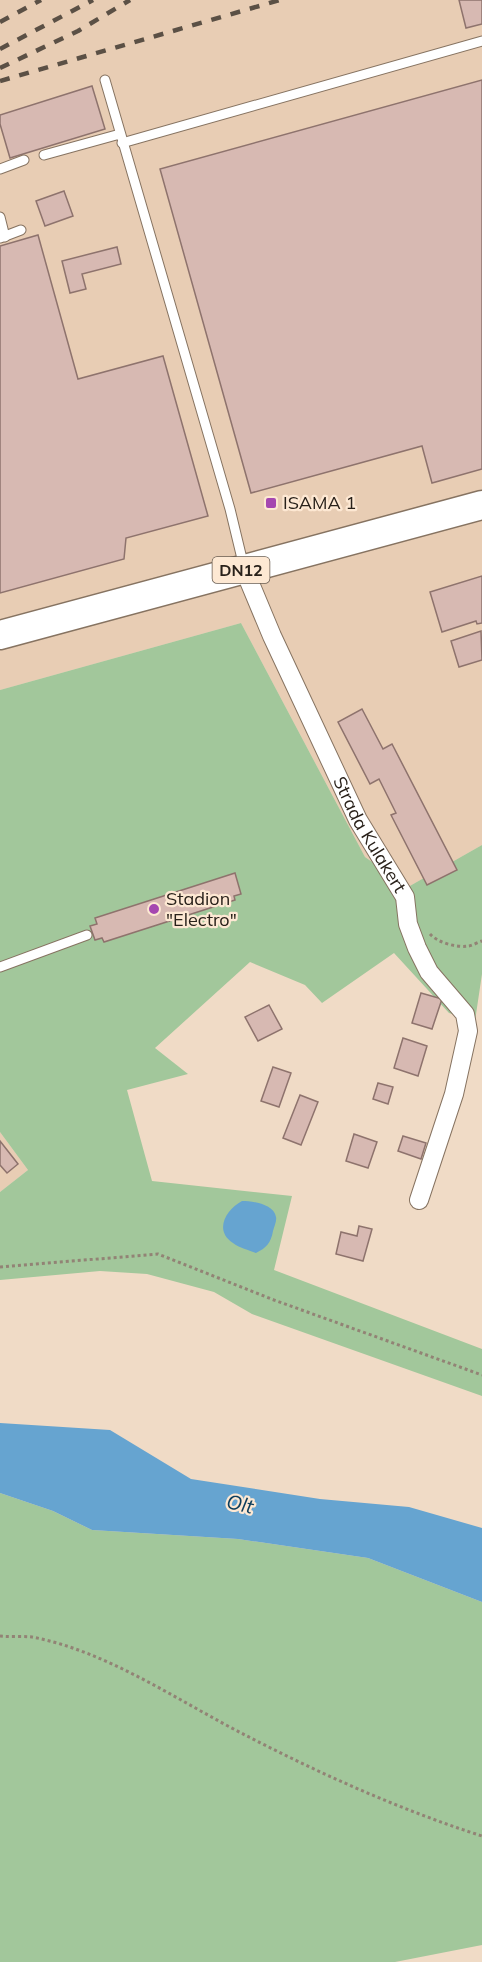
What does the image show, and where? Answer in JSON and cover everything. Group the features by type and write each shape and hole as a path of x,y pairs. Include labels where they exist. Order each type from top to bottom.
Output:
{"main road":[{"name":"DN12","path":"0,635 482,505"}],"street":[{"name":"Strada Kulakert","path":"244,569 272,636 358,820 405,897 408,924 417,948 429,972 465,1014 468,1031 454,1094 419,1200"}],"lane":[{"path":"44,155 121,138 482,41"},
{"path":"105,80 230,509 244,569"},
{"path":"0,169 24,160"},
{"path":"0,218 2,238 21,230"},
{"path":"0,967 87,935"}],"path":[{"path":"428,931 434,938 452,945 468,946 482,941"},
{"path":"0,1268 158,1254 274,1300 482,1376"},
{"path":"0,1636 30,1637 63,1645 95,1658 179,1698 275,1750 384,1800 482,1836"}],"shaded area":[{"path":"0,0 482,0 482,845 408,887 365,857 241,623 0,690"},
{"path":"0,1132 28,1170 0,1192"}],"green space":[{"name":"Stadion \"Electro\"","path":"241,623 365,857 408,887 482,845 482,974 475,1021 449,1013 394,953 322,1003 305,985 250,962 155,1048 188,1074 127,1090 152,1181 292,1196 274,1270 482,1349 482,1396 252,1314 214,1292 147,1274 100,1271 0,1280 0,1192 28,1170 0,1132 0,690"},
{"path":"0,1493 53,1511 92,1530 238,1539 368,1558 482,1602 482,1945 395,1962 0,1962"}],"water":[{"path":"242,1201 267,1206 276,1217 269,1242 256,1253 235,1245 224,1232 224,1220 227,1214"},
{"name":"Olt","path":"0,1423 110,1430 191,1479 320,1499 409,1507 482,1528 482,1602 368,1558 238,1539 92,1530 53,1511 0,1493"}],"building":[{"path":"459,0 482,0 482,24 466,28"},
{"path":"482,80 482,469 432,483 422,446 251,493 160,169"},
{"path":"92,86 105,129 10,158 0,124 0,115"},
{"path":"64,191 73,216 45,226 36,201"},
{"path":"38,235 78,379 163,356 208,516 126,538 124,559 0,593 0,246"},
{"path":"117,247 121,264 82,274 86,289 70,293 62,261"},
{"path":"482,576 482,623 477,624 476,621 442,632 430,592"},
{"path":"481,631 482,660 459,667 451,641"},
{"path":"362,709 383,749 392,744 457,870 427,885 391,815 396,813 379,779 370,784 338,722"},
{"path":"235,873 241,894 234,896 235,900 104,942 102,938 95,940 90,926 97,924 95,918"},
{"path":"421,993 442,999 432,1029 412,1023"},
{"path":"269,1005 282,1029 258,1041 245,1017"},
{"path":"403,1038 427,1046 418,1076 394,1068"},
{"path":"273,1067 291,1073 279,1107 261,1101"},
{"path":"378,1083 393,1087 388,1104 373,1099"},
{"path":"300,1095 318,1102 301,1145 283,1138"},
{"path":"354,1134 377,1142 368,1168 346,1161"},
{"path":"403,1136 426,1143 421,1159 398,1151"},
{"path":"0,1141 18,1164 7,1173 0,1165"},
{"path":"359,1226 372,1229 363,1261 336,1254 341,1232 357,1236"}],"railway":[{"path":"0,22 41,0"},
{"path":"0,49 93,0"},
{"path":"0,68 78,31 130,0"},
{"path":"0,81 280,0"}],"place":[{"name":"ISAMA 1","path":"271,503"},
{"name":"Stadion \"Electro\"","path":"154,909"}]}
